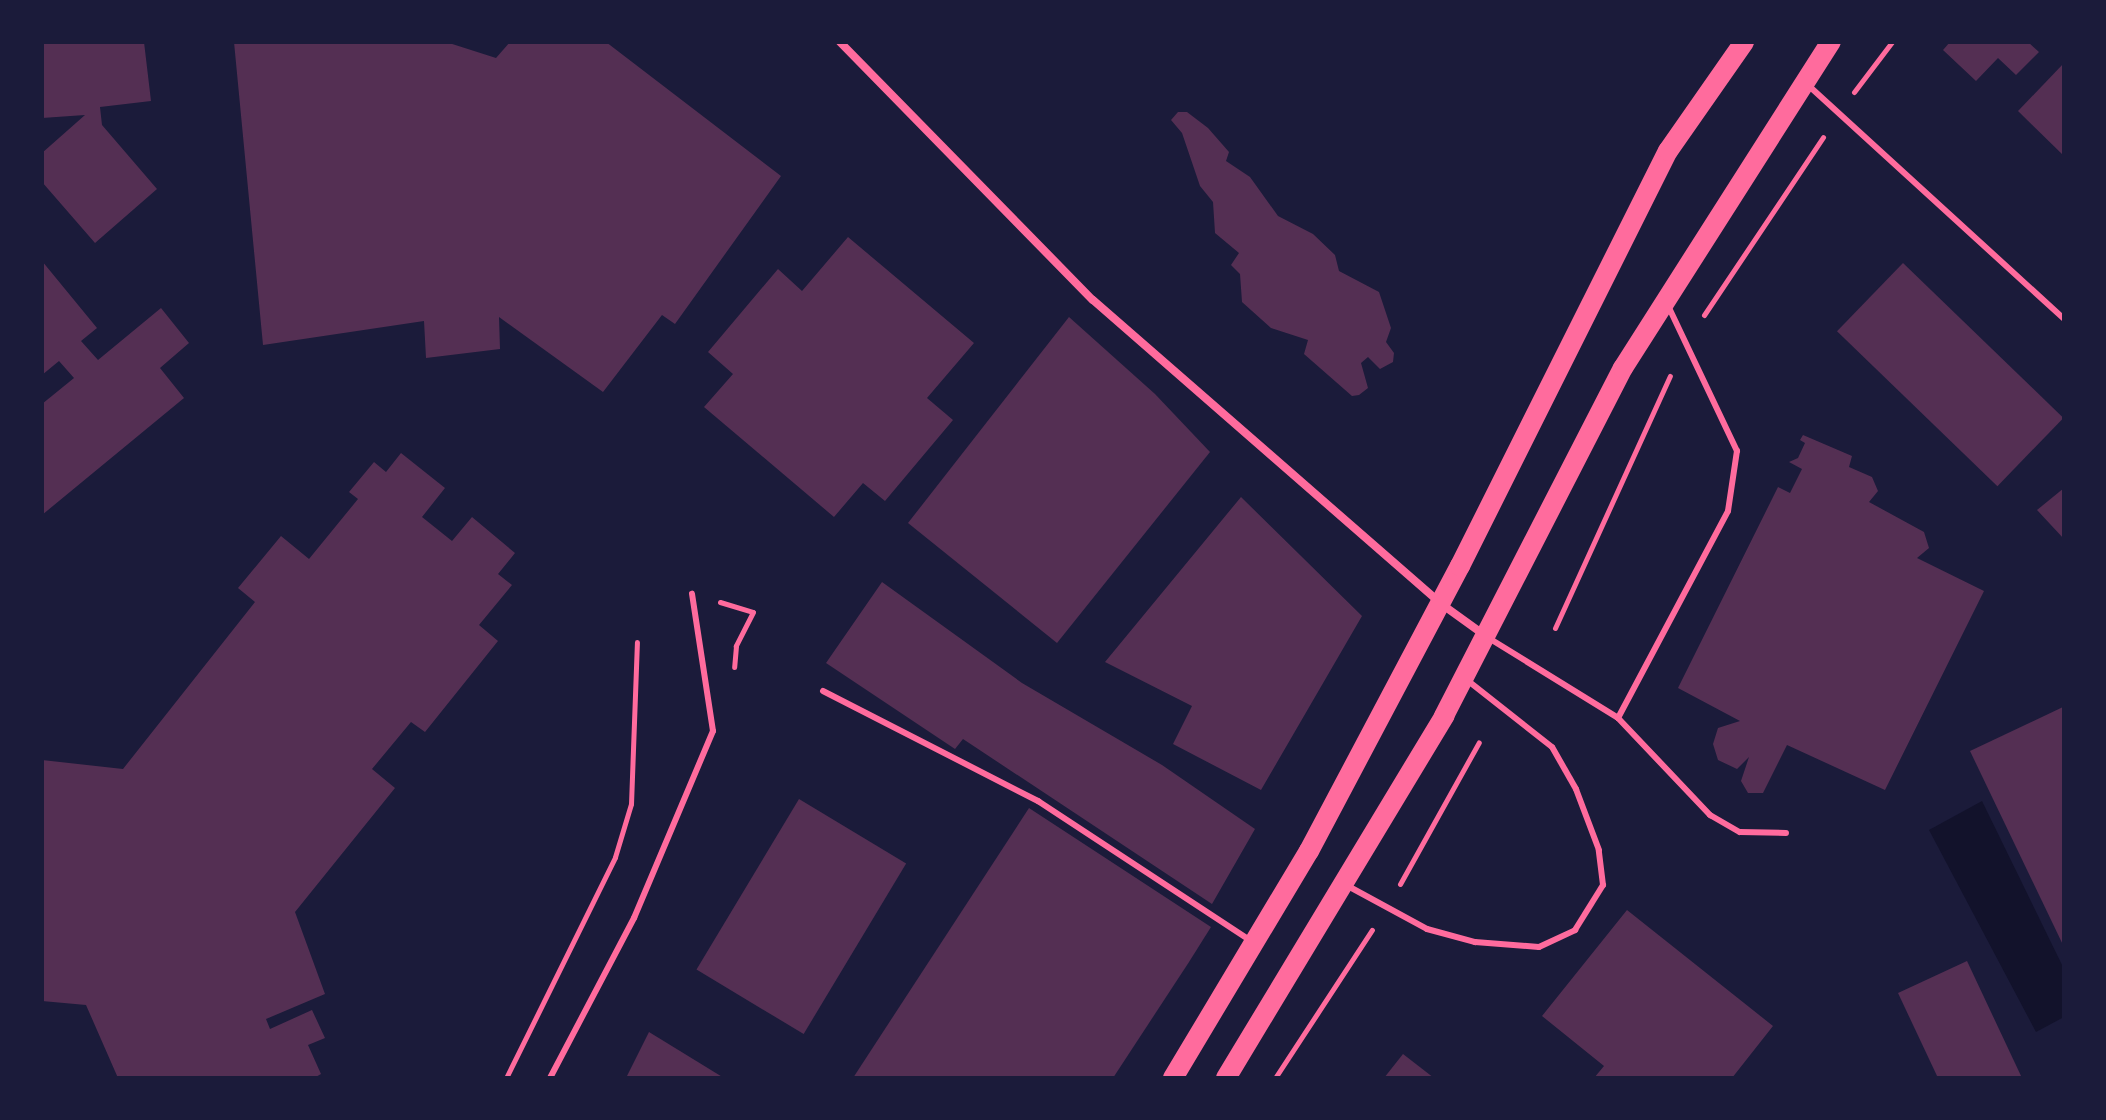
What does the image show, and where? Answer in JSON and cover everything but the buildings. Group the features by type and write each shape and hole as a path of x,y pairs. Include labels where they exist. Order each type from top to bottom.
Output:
{"main road":[{"path":"1173,1078 1256,944 1440,603 1668,151 1744,42"},
{"path":"1226,1078 1346,885 1465,678 1623,368 1803,81 1831,42"}],"street":[{"path":"840,42 1093,300 1440,603 1487,637"}],"lane":[{"path":"1803,81 1841,110 2064,319"},
{"path":"1618,718 1728,511 1737,451 1666,302"},
{"path":"550,1078 634,918 713,731 692,594"},
{"path":"1487,637 1618,718 1710,815 1740,832 1786,833"},
{"path":"1346,885 1427,929 1475,942 1539,947 1575,930 1603,885 1599,850 1576,789 1552,747 1465,678"},
{"path":"823,691 1038,801 1256,944"}],"path":[{"path":"506,1078 615,857 631,804 637,642"}],"shaded area":[{"path":"1982,801 2064,969 2064,1017 2036,1032 1929,830"}]}
